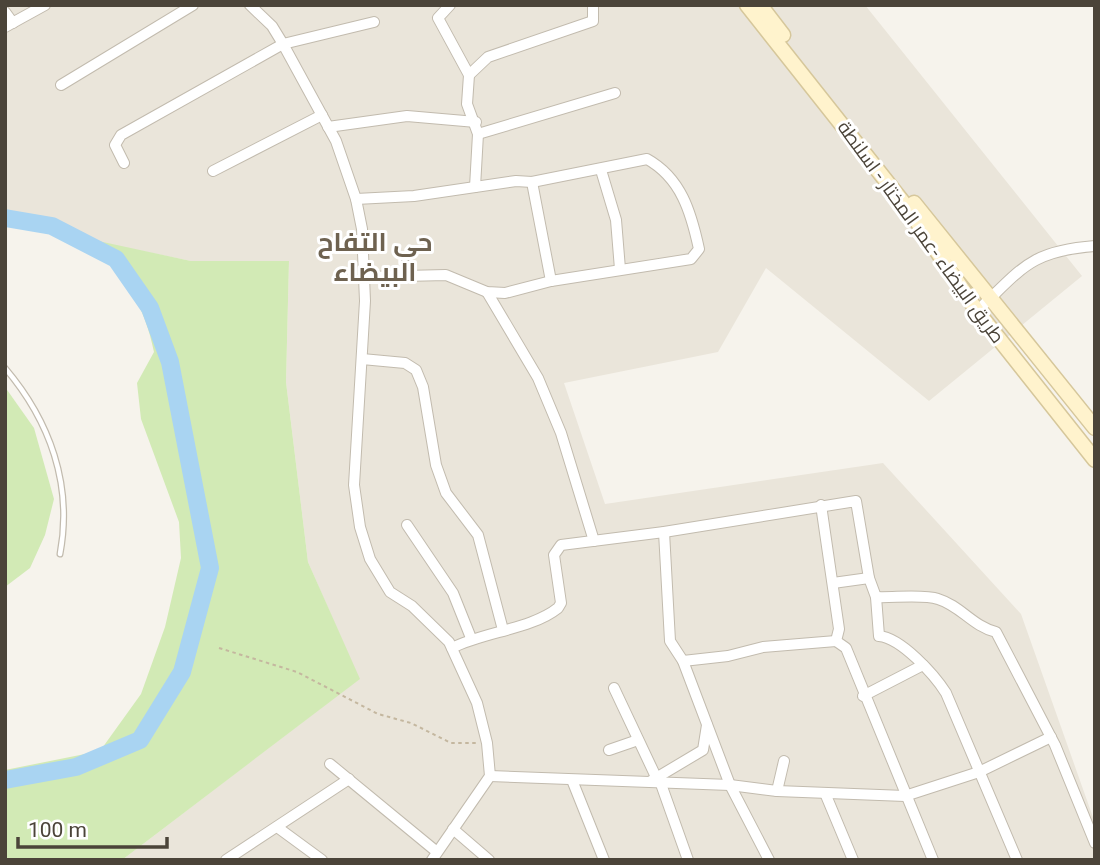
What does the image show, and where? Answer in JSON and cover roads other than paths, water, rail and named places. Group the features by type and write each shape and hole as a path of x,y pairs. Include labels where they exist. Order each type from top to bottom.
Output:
{"main road":[{"name":"طريق البيضاء -عمر المختار - اسلنطة","path":"747,5 910,211 977,311 1095,460"},
{"name":"طريق البيضاء -عمر المختار - اسلنطة","path":"760,5 1095,428"}],"street":[{"path":"5,12 9,25 45,5"},
{"path":"61,85 193,5"},
{"path":"250,5 272,26 322,115 356,199 362,229 363,277 362,359 354,485 367,548 390,592 412,606 449,642 477,703 487,743 490,776 435,856 330,764"},
{"path":"450,5 438,18 469,75 467,104 476,122 478,134 475,187"},
{"path":"469,75 488,57 593,21 593,5"},
{"path":"124,163 116,145 121,135 283,44 374,22"},
{"path":"478,134 615,93"},
{"path":"213,170 322,115"},
{"path":"328,127 407,116 476,122"},
{"path":"356,199 414,196 533,182 601,170 638,158 661,167 677,183 688,209 699,249 691,259 551,281 505,293 487,292 446,275 363,277"},
{"path":"601,170 617,220 620,269"},
{"path":"533,182 551,281"},
{"path":"977,311 1021,267 1037,257 1063,248 1095,246"},
{"path":"487,292 543,389 561,433 594,541"},
{"path":"362,359 405,363 416,370 423,387 436,465 446,493 478,535 503,630"},
{"path":"452,648 471,638 503,630 558,608 561,603 554,555 561,545 664,532 856,501 869,578 876,597 879,636 891,638 923,665 946,693 1017,860"},
{"path":"821,505 839,629 836,641"},
{"path":"407,525 453,593 471,638"},
{"path":"664,532 670,641 683,661 730,785 769,860"},
{"path":"833,583 869,578"},
{"path":"876,597 937,598 966,615 979,628 996,632 1051,737 1095,842"},
{"path":"683,661 728,656 763,647 836,641 846,648 863,696 933,860"},
{"path":"863,696 923,665"},
{"path":"614,688 688,860"},
{"path":"655,782 703,750 707,724"},
{"path":"490,776 730,785 777,791 905,796 979,772 1051,737"},
{"path":"609,750 638,740"},
{"path":"777,791 784,761"},
{"path":"226,860 349,779"},
{"path":"572,780 604,860"},
{"path":"825,793 853,860"},
{"path":"278,827 322,860"},
{"path":"453,829 489,860"}],"lane":[{"path":"5,368 38,413 55,458 65,504 60,554"}],"waterway":[{"path":"5,218 52,226 116,259 150,308 170,362 210,568 182,672 140,740 76,767 5,780"}],"district":[{"name":"حي التفاح البيضاء","path":"375,257"}]}
